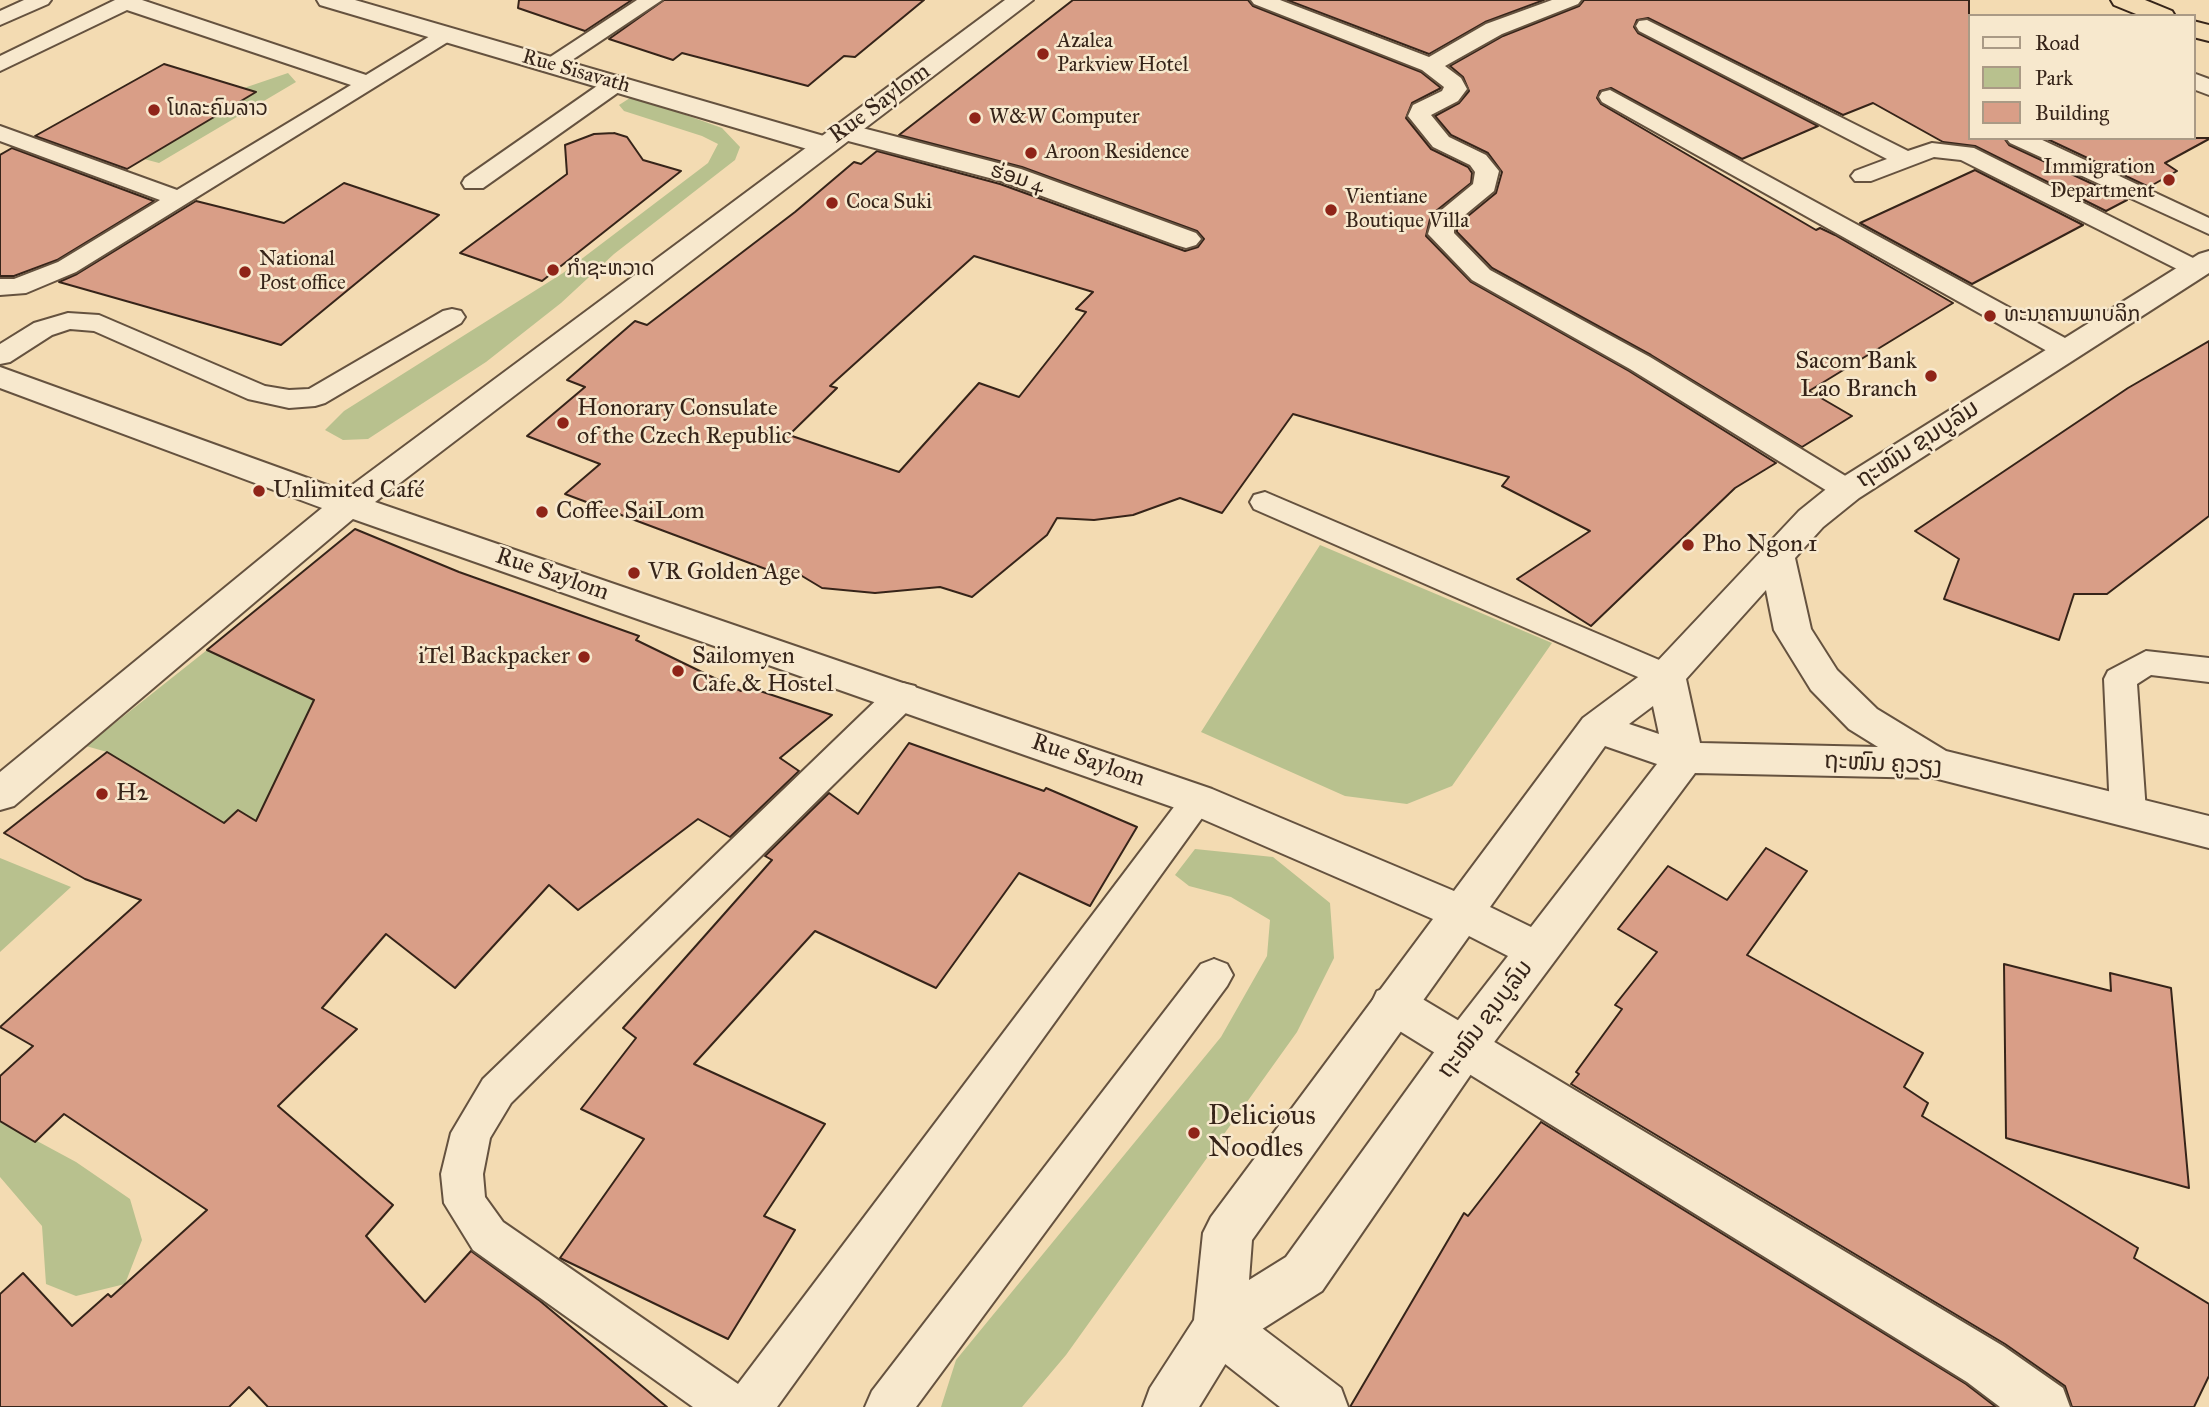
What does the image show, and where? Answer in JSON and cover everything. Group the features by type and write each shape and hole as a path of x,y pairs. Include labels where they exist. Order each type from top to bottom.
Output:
{"highway":[{"path":"2123,0 2158,14"}],"street":[{"name":"Rue Sisavath","path":"329,0 615,84 834,138"},
{"name":"Rue Saylom","path":"348,505 1021,0"},
{"name":"ຮ່ອມ 4","path":"834,138 1012,175 1186,240"},
{"name":"ຖະໜົນ ຂຸນບູລົມ","path":"1219,1327 1228,1233 1597,728 1666,676 1811,519 1847,490 2202,264"},
{"path":"0,377 348,505"},
{"name":"Rue Saylom","path":"348,505 903,695 1198,800 1461,912 1539,951"},
{"path":"0,795 348,505"},
{"path":"1777,555 1793,630 1824,680 1863,719 1934,763"},
{"path":"1666,676 1684,758"},
{"name":"ຖະໜົນ ຄູວຽງ","path":"1597,728 1684,758 1934,763 2209,832"},
{"name":"ຖະໜົນ ຂຸນບູລົມ","path":"1169,1407 1219,1327 1304,1274 1464,1047 1684,758"},
{"path":"1393,1004 1985,1364 2045,1407"},
{"path":"1219,1327 1322,1407"}],"lane":[{"path":"0,19 41,0"},
{"path":"549,65 652,0"},
{"path":"1261,0 1430,65 1444,73 1456,89 1450,96 1421,110 1419,116 1441,142 1478,160 1487,172 1485,186 1443,222 1440,234 1481,275 1651,370 1847,490"},
{"path":"1430,65 1494,29 1571,0"},
{"path":"0,64 129,2 368,83"},
{"path":"1647,26 1904,158"},
{"path":"0,287 17,287 67,267 448,35"},
{"path":"474,183 615,84"},
{"path":"1609,97 2066,350"},
{"path":"0,133 179,199"},
{"path":"2022,140 2209,227"},
{"path":"1863,176 1904,158 1932,150 1966,153 2202,264"},
{"path":"0,356 43,329 68,321 99,323 258,393 289,399 315,397 452,317"},
{"path":"1265,502 1666,676"},
{"path":"2128,812 2120,679 2146,663 2209,670"},
{"path":"732,1407 488,1236 464,1203 462,1174 471,1133 497,1091 903,695"},
{"path":"749,1407 1198,800"},
{"path":"888,1407 1214,975"}],"green space":[{"path":"288,73 296,82 159,163 144,159 255,93 244,88"},
{"path":"633,96 722,128 740,147 735,160 614,254 561,303 486,362 368,439 343,440 325,430 344,411 563,273 708,163 718,144 702,136 624,111 619,105"},
{"path":"1320,545 1552,643 1452,786 1407,804 1345,796 1201,732"},
{"path":"207,650 314,700 290,842 238,810 194,851 208,813 107,752 86,746"},
{"path":"1195,849 1273,857 1330,903 1334,958 1297,1032 1066,1355 1022,1407 941,1407 956,1360 1221,1037 1267,956 1270,920 1231,897 1189,886 1175,875"},
{"path":"0,858 71,887 0,952"},
{"path":"0,1121 76,1162 130,1199 142,1240 125,1284 76,1296 46,1284 42,1226 0,1177"}],"building":[{"path":"519,0 632,0 585,31 518,8"},
{"path":"664,0 924,0 855,57 844,56 808,86 682,53 673,60 609,39"},
{"path":"1073,0 1248,0 1253,6 1421,72 1441,88 1412,103 1406,118 1431,149 1468,167 1472,173 1471,183 1431,215 1426,236 1471,282 1629,371 1776,463 1735,488 1591,626 1517,579 1590,531 1502,486 1509,477 1293,414 1222,513 1180,498 1133,515 1094,520 1057,518 1047,535 972,597 940,587 875,593 822,588 792,570 787,577 565,494 600,464 527,436 585,387 567,380 635,321 647,325 795,212 854,162 861,164 877,151 1000,184 1185,251 1198,247 1204,239 1197,231 1022,167 899,135","holes":["974,256 1093,292 1076,309 1086,312 1019,397 979,383 899,472 789,435 837,388 830,386"]},
{"path":"1287,0 1544,0 1485,22 1429,54"},
{"path":"1584,0 1969,0 1968,140 2005,140 2009,145 2127,200 2106,211 1975,146 1943,142 1873,103 1843,115 1648,18 1637,20 1634,27 1638,33 1818,126 1742,159 1611,88 1600,91 1597,98 1601,104 1816,230 1820,228 1835,235 1953,303 1809,391 1852,416 1802,447 1651,355 1492,268 1457,232 1457,225 1496,193 1502,172 1488,153 1451,135 1435,116 1459,103 1469,91 1463,77 1450,66 1503,36 1579,6"},
{"name":"ໂທລະຄົມລາວ","path":"164,64 256,92 127,169 35,136"},
{"path":"614,133 627,137 643,160 681,171 542,281 460,253 567,174 565,145 594,134"},
{"path":"2209,138 2165,163 2177,171 2149,187 2049,140"},
{"path":"12,148 154,201 57,260 14,276 0,276 0,155"},
{"path":"1975,170 2083,225 1972,284 1860,223"},
{"name":"National Post office","path":"344,183 439,215 281,345 59,282 77,274 196,201 284,223"},
{"path":"2209,341 2209,516 2107,594 2074,594 2059,640 1944,599 1959,559 1915,531 2128,388"},
{"path":"355,529 459,572 639,636 636,640 741,691 748,687 832,715 780,758 799,771 730,837 698,819 578,910 549,885 455,988 386,934 322,1008 357,1029 278,1106 393,1205 366,1236 425,1302 471,1251 540,1301 667,1407 268,1407 249,1387 229,1407 0,1407 0,1294 23,1273 72,1326 108,1294 111,1297 207,1210 64,1114 35,1142 0,1121 0,1076 33,1046 0,1027 141,900 85,879 4,833 107,752 224,823 238,810 256,821 314,700 207,650"},
{"path":"909,743 1044,791 1046,788 1137,827 1090,906 1019,873 936,988 815,931 694,1064 825,1124 764,1216 795,1230 728,1339 560,1258 644,1139 581,1109 636,1038 623,1028 772,860 765,856 829,793 858,814"},
{"path":"1766,848 1807,871 1747,955 1923,1053 1904,1087 1928,1103 1922,1116 2138,1248 2134,1258 2209,1304 2209,1376 2194,1407 2072,1407 2065,1386 2005,1344 1571,1084 1579,1074 1576,1072 1622,1009 1615,1005 1657,952 1618,929 1668,866 1727,900"},
{"path":"2004,964 2111,991 2110,973 2171,988 2189,1188 2006,1138"},
{"path":"1541,1122 1966,1384 1996,1407 1350,1407 1464,1213 1468,1216"}],"place":[{"name":"Azalea Parkview Hotel","path":"1043,54"},
{"name":"ໂທລະຄົມລາວ","path":"154,110"},
{"name":"W&W Computer","path":"975,118"},
{"name":"Aroon Residence","path":"1031,153"},
{"name":"Immigration Department","path":"2169,180"},
{"name":"Coca Suki","path":"832,203"},
{"name":"Vientiane Boutique Villa","path":"1331,210"},
{"name":"ກໍາຊະຫວາດ","path":"553,270"},
{"name":"National Post office","path":"245,272"},
{"name":"ທະນາຄານພາບລິກ","path":"1990,316"},
{"name":"Sacom Bank Lao Branch","path":"1931,376"},
{"name":"Honorary Consulate of the Czech Republic","path":"563,423"},
{"name":"Unlimited Café","path":"259,491"},
{"name":"Coffee SaiLom","path":"542,512"},
{"name":"Pho Ngon 1","path":"1688,545"},
{"name":"VR Golden Age","path":"634,573"},
{"name":"iTel Backpacker","path":"584,657"},
{"name":"Sailomyen Cafe & Hostel","path":"678,671"},
{"name":"H2","path":"102,794"},
{"name":"Delicious Noodles","path":"1194,1133"}]}
